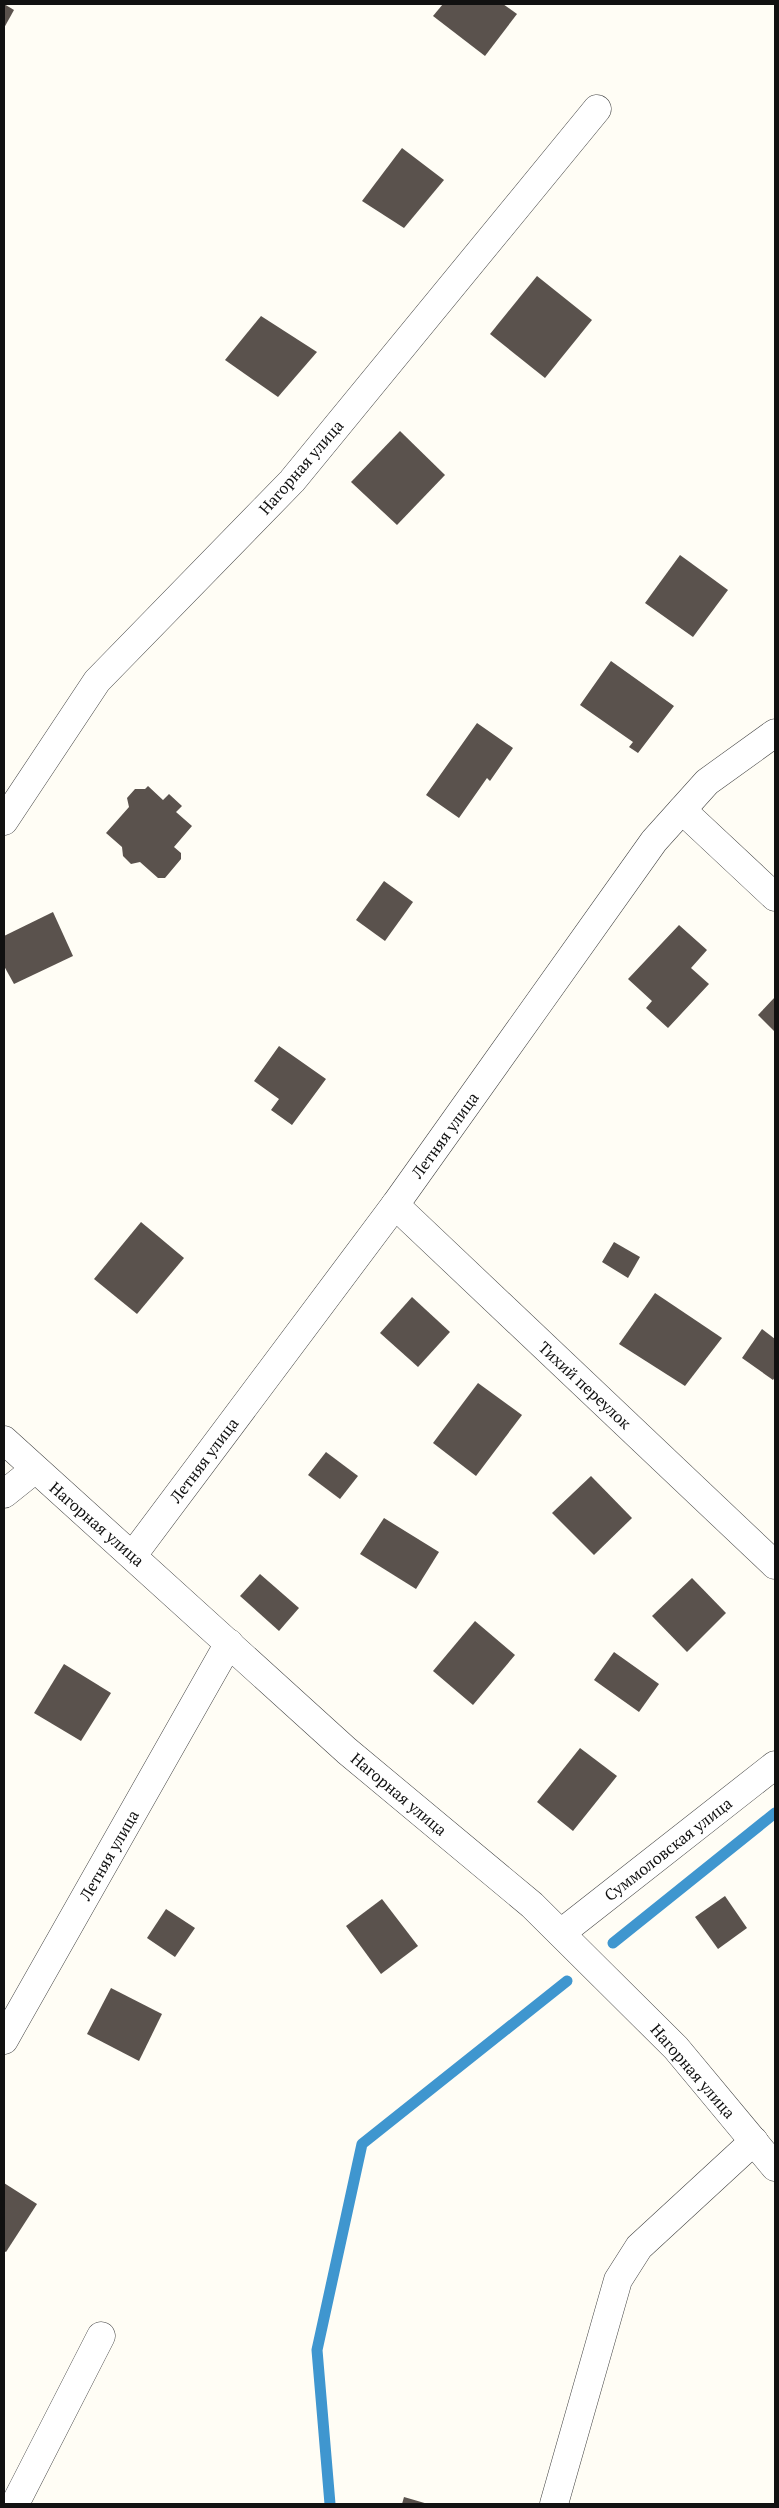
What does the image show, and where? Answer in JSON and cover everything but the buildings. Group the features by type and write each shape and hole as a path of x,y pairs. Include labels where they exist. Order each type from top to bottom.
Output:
{"street":[{"name":"Нагорная улица","path":"4,821 97,681 292,482 597,109"},
{"name":"Летняя улица","path":"133,1555 394,1205 654,841 707,782 775,733"},
{"path":"682,810 775,897"},
{"name":"Тихий переулок","path":"394,1205 775,1565"},
{"name":"Нагорная улица","path":"4,1440 34,1470 133,1555 346,1751 532,1904 676,2048 775,2167"},
{"path":"4,1494 34,1470"},
{"name":"Летняя улица","path":"4,2040 229,1643"},
{"name":"Суммоловская улица","path":"561,1933 775,1765"},
{"path":"554,2504 618,2280 640,2247 754,2141"},
{"path":"15,2504 101,2336"}],"waterway":[{"path":"613,1943 775,1813"},
{"path":"330,2504 317,2350 362,2144 567,1981"}]}
